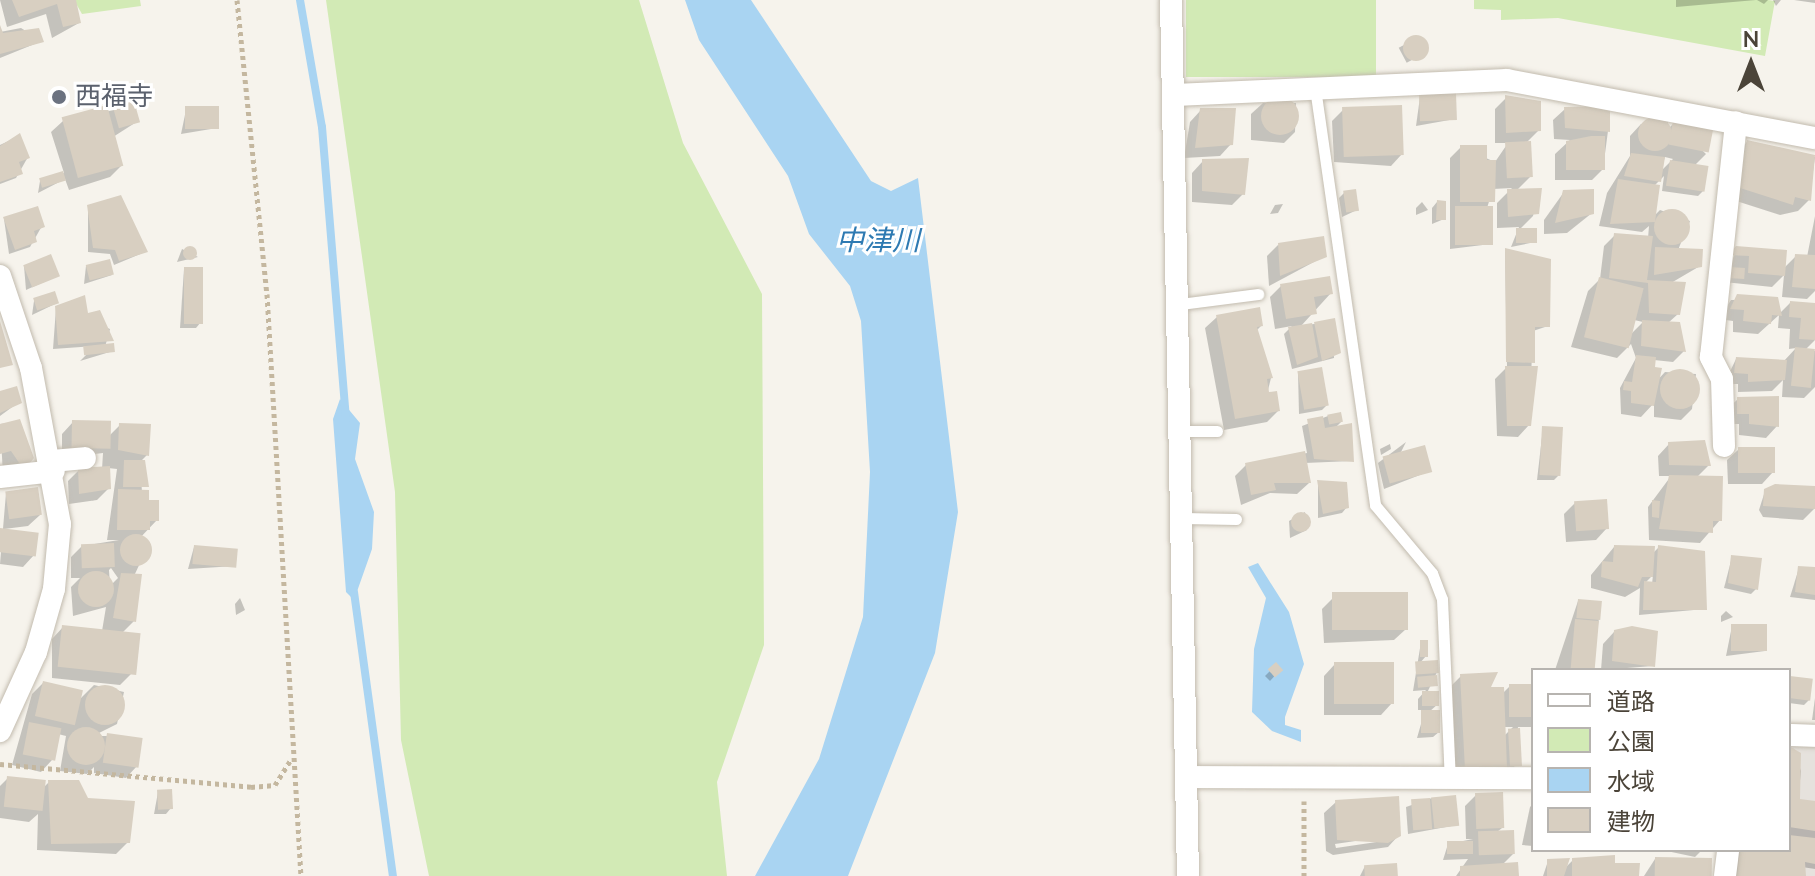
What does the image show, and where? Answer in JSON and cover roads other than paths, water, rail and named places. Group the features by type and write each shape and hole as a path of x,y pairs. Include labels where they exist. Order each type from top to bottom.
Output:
{"street":[{"path":"1171,0 1180,304 1188,876"},
{"path":"1175,95 1507,80 1815,138"},
{"path":"1724,446 1715,423 1722,379 1711,357 1705,320 1736,122"},
{"path":"0,276 6,310 53,466 60,524 54,589 36,652 0,731"},
{"path":"0,477 85,458"},
{"path":"1791,735 1815,736"},
{"path":"1186,777 1450,783 1531,778"},
{"path":"1725,876 1728,852"}],"lane":[{"path":"1315,88 1375,505 1432,573 1442,599 1450,783"},
{"path":"1180,304 1258,294"},
{"path":"1182,431 1217,431"},
{"path":"1183,518 1236,519"}],"water":[{"name":"中津川","path":"685,0 751,0 871,181 891,191 918,178 958,512 935,653 848,876 755,876 819,759 863,617 870,472 861,321 850,286 809,234 788,176 699,40"},
{"path":"340,399 360,423 355,459 374,512 372,549 354,600 346,592 333,419"},
{"path":"1258,563 1289,612 1304,664 1285,717 1285,725 1301,730 1301,742 1272,731 1252,712 1254,649 1266,598 1248,567"}],"waterway":[{"path":"300,0 322,127 346,420"},
{"path":"354,592 393,876"}],"place":[{"name":"西福寺","path":"59,97"}]}
